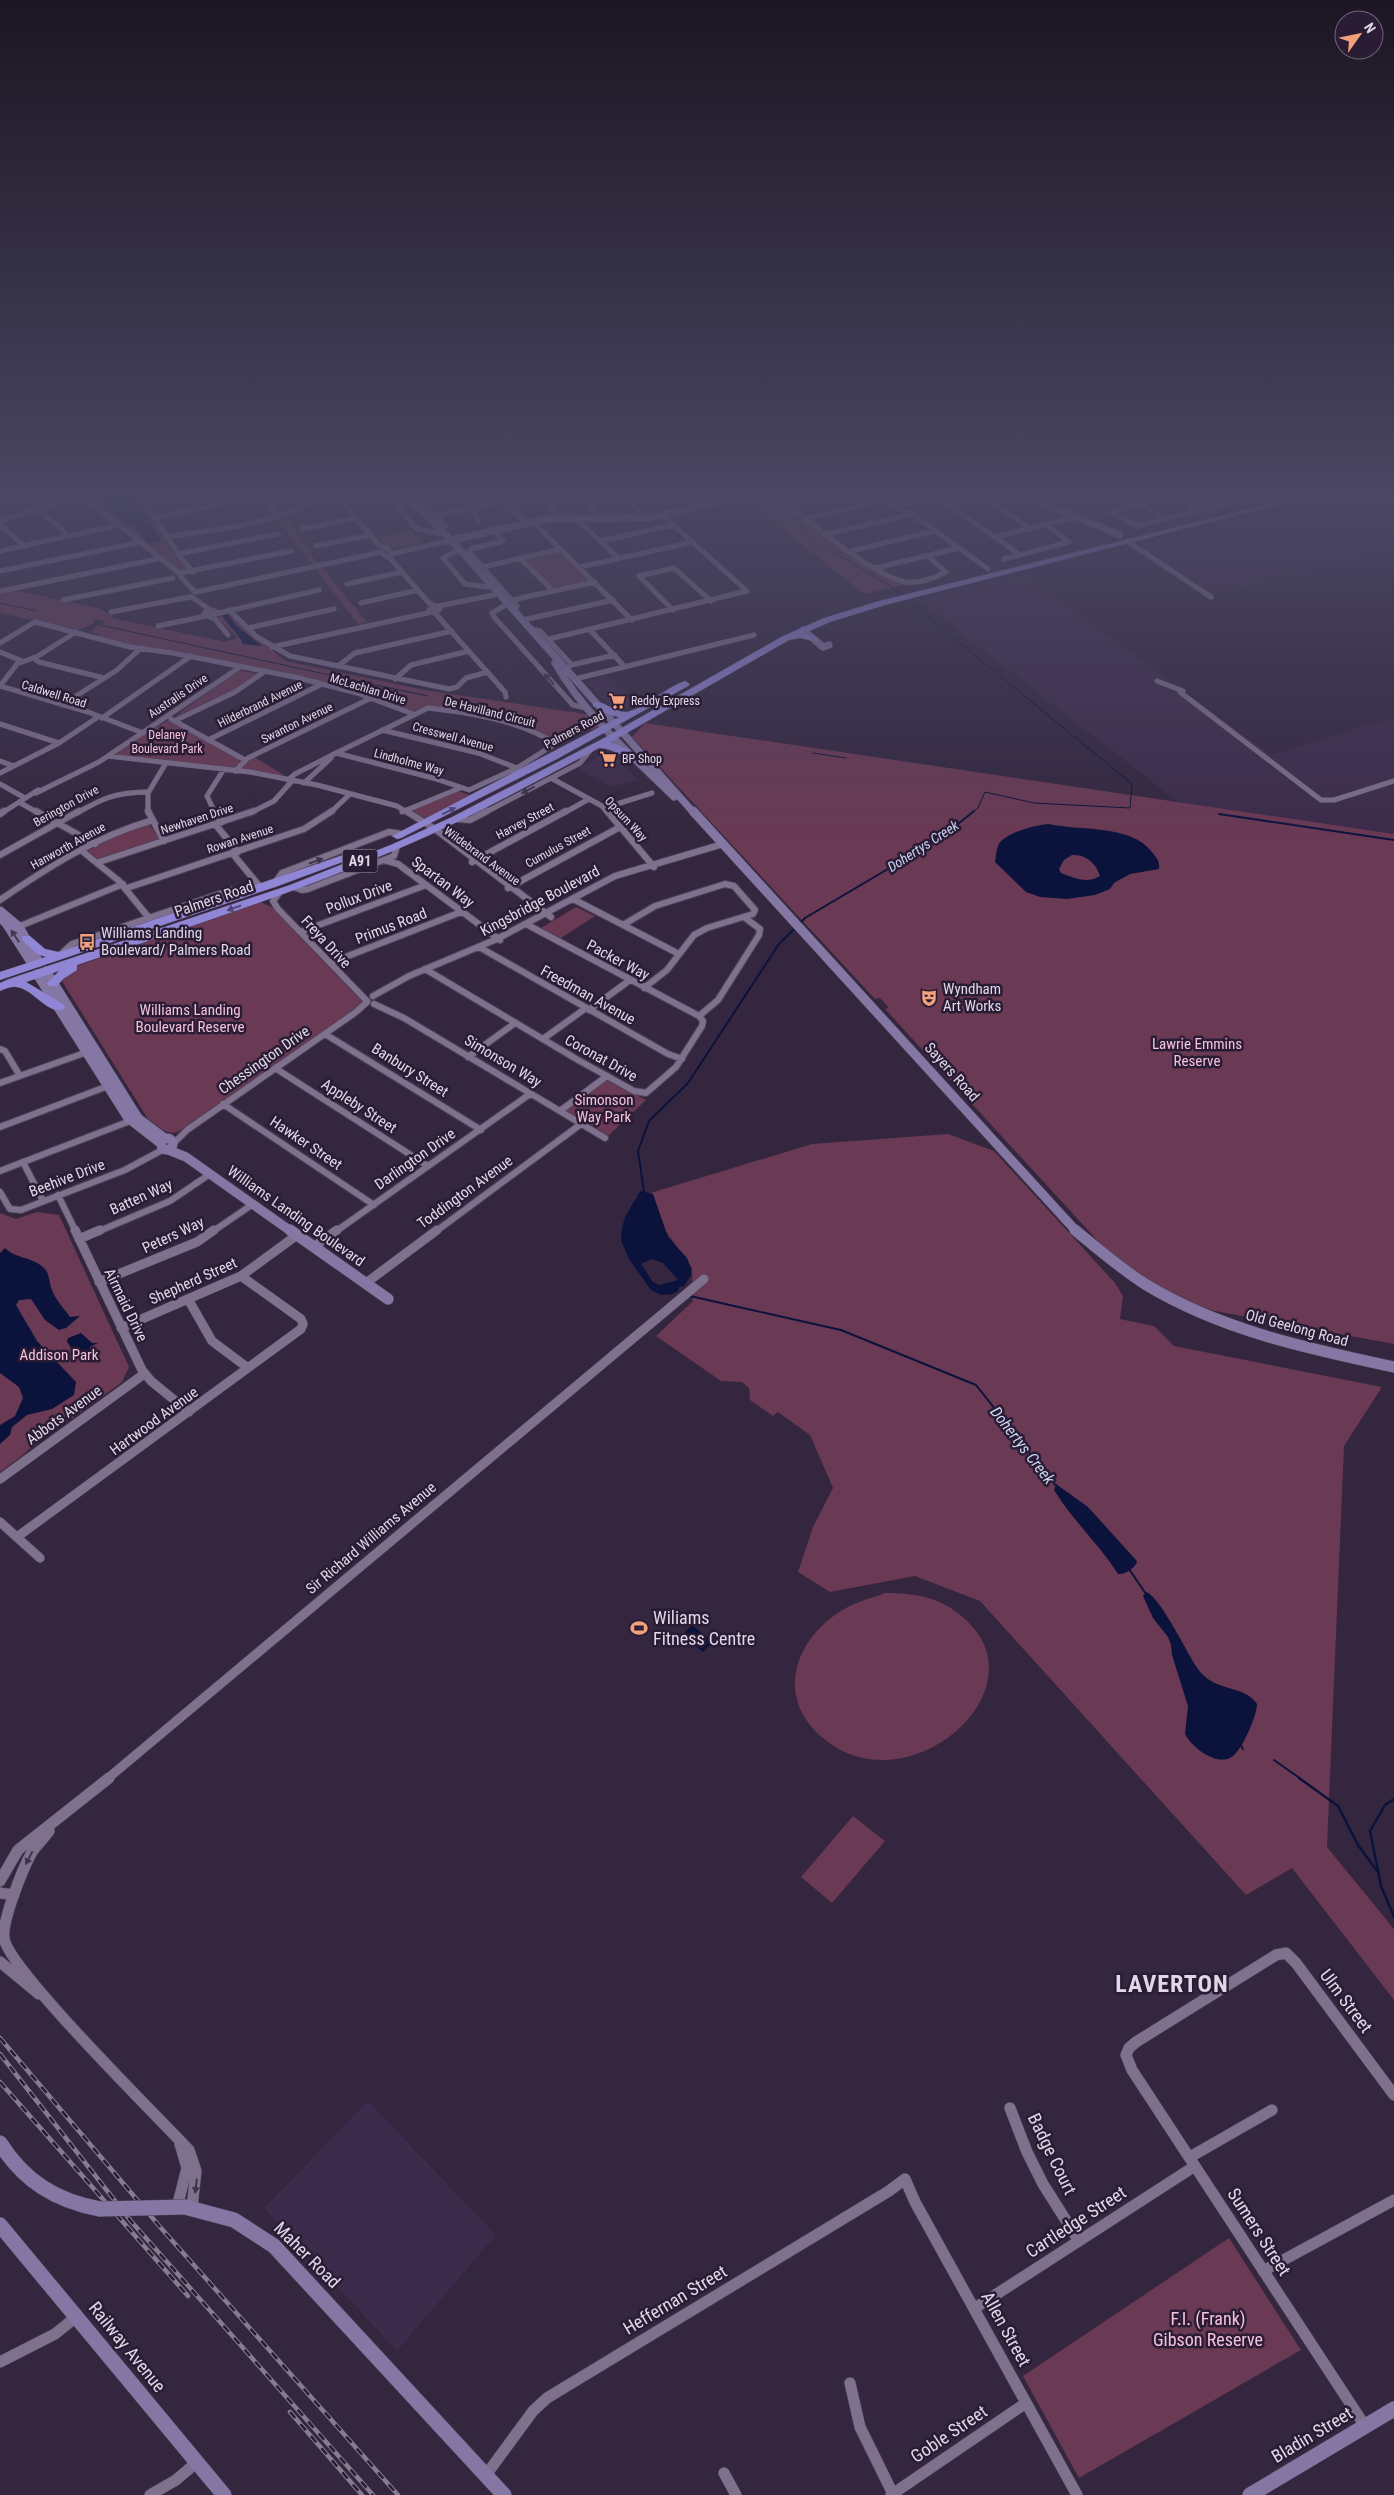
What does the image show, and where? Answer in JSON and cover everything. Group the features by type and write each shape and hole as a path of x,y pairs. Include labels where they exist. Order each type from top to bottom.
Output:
{"highway":[{"name":"Palmers Road","path":"0,986 12,982 36,966 60,956 261,888 294,888 395,851 427,827 579,742 616,732 631,714 799,628 854,608"},
{"name":"Palmers Road","path":"0,974 95,954 258,900 277,888 402,834 456,819 595,746 616,732 647,717 799,628 856,608"},
{"path":"799,628 801,635 815,637 816,631 837,616"},
{"path":"596,704 612,713 631,714"},
{"path":"579,742 595,724 596,720"},
{"path":"595,746 612,745 629,754"},
{"path":"26,938 42,952 53,956 60,956"},
{"path":"53,983 59,976 95,954"},
{"path":"12,982 27,986 59,1007"}],"main road":[{"name":"Sayers Road","path":"507,608 568,667 616,732 629,754 709,827"},
{"name":"Sayers Road","path":"514,610 555,662 565,683 596,720 616,732 709,827 1069,1225 1108,1258 1146,1284 1195,1310"},
{"path":"799,628 815,637"},
{"path":"0,911 10,916 20,926 36,966"},
{"path":"0,918 6,923 36,966"},
{"name":"Williams Landing Boulevard","path":"36,966 53,983 108,1086 130,1120 315,1246 388,1299"},
{"name":"Williams Landing Boulevard","path":"36,966 59,1007 138,1118 167,1144"},
{"name":"Old Geelong Road","path":"1195,1310 1247,1332 1336,1355 1394,1367"},
{"name":"Maher Road","path":"0,2143 25,2175 45,2191 77,2205 117,2210 183,2206 234,2220 274,2246 504,2495"},
{"name":"Railway Avenue","path":"0,2225 224,2495"},
{"name":"Bladin Street","path":"1250,2495 1394,2409"}],"street":[{"path":"111,612 128,608"},
{"path":"206,608 228,635"},
{"path":"158,626 234,608"},
{"path":"272,647 441,608"},
{"name":"Sayers Road","path":"500,608 493,612 494,617 573,705 586,708"},
{"path":"524,624 535,618 576,608"},
{"path":"621,608 632,620"},
{"path":"549,639 680,608"},
{"path":"248,628 334,609"},
{"path":"227,610 272,647 290,656 451,689 466,678 488,672"},
{"path":"435,610 506,694 506,697"},
{"name":"McLachlan Drive","path":"0,643 33,622 76,632 125,647 190,656 320,685 371,698 413,714"},
{"name":"Sayers Road","path":"524,624 540,631 549,639 568,667"},
{"path":"590,630 625,667"},
{"path":"338,666 355,653 452,631"},
{"path":"0,686 7,680 12,668 76,632"},
{"path":"575,679 754,635"},
{"path":"62,705 104,678 137,654 141,648"},
{"path":"395,679 411,665 470,651"},
{"path":"0,652 22,661"},
{"path":"568,667 615,655"},
{"path":"0,773 59,742 97,716 146,690 190,656"},
{"path":"32,658 38,662 104,678"},
{"name":"Australis Drive","path":"0,810 48,789 105,758 240,667"},
{"path":"174,720 235,692 264,672"},
{"path":"1157,681 1182,692 1242,735 1311,794 1321,800 1328,801 1394,781"},
{"name":"Hilderbrand Avenue","path":"208,740 320,685"},
{"name":"Caldwell Road","path":"0,686 97,716 143,733"},
{"name":"Swanton Avenue","path":"235,771 245,760 371,698"},
{"name":"De Havilland Circuit","path":"290,781 295,774 426,708 519,727 555,743 554,747 476,789"},
{"path":"167,717 245,760"},
{"path":"0,724 59,742"},
{"name":"Cresswell Avenue","path":"382,730 478,753 517,768"},
{"name":"Palmers Road","path":"456,819 470,820 582,762 595,746"},
{"name":"Lindholme Way","path":"336,753 433,778 460,788 476,789"},
{"path":"105,758 243,772 306,784 404,811 460,788"},
{"path":"0,761 14,766"},
{"name":"De Havilland Circuit","path":"306,784 323,761"},
{"path":"164,841 150,821 147,792 166,763"},
{"path":"224,769 206,796 206,802 235,853 261,888"},
{"name":"Opsum Way","path":"551,778 604,808 653,866"},
{"name":"Newhaven Drive","path":"99,862 266,806 290,781"},
{"path":"0,784 25,798"},
{"name":"Berington Drive","path":"0,855 109,795 147,792"},
{"name":"Rowan Avenue","path":"20,926 125,886 235,853 309,827 329,814 349,795"},
{"path":"604,808 654,796"},
{"name":"Harvey Street","path":"473,861 589,799"},
{"path":"19,802 95,844"},
{"name":"Australis Drive","path":"0,814 10,806"},
{"name":"Wildebrand Avenue","path":"404,811 548,915"},
{"name":"Hanworth Avenue","path":"0,900 32,879 125,828 150,821"},
{"name":"Cumulus Street","path":"510,887 620,827"},
{"name":"Kingsbridge Boulevard","path":"373,1000 427,971 499,940 602,885 653,866 725,845"},
{"path":"82,851 99,862 125,886 149,918"},
{"name":"Palmers Road","path":"294,888 308,890 384,860 395,851"},
{"name":"Spartan Way","path":"395,851 398,864"},
{"name":"Spartan Way","path":"384,860 398,864 499,940"},
{"path":"623,925 655,906 730,884 737,889 755,910 753,914 698,932 690,939 667,970 644,988"},
{"name":"Pollux Drive","path":"300,932 426,885"},
{"path":"277,888 273,901 278,909"},
{"name":"Palmers Road","path":"60,956 72,944 231,890 236,890 242,895"},
{"name":"Freya Drive","path":"258,900 278,909 357,991 373,1000"},
{"path":"575,900 680,954"},
{"name":"Primus Road","path":"330,963 461,912"},
{"path":"698,1016 718,1000 760,933 760,929 744,917"},
{"name":"Packer Way","path":"528,925 698,1016"},
{"name":"Freedman Avenue","path":"481,949 668,1054 682,1059"},
{"name":"Coronat Drive","path":"427,971 607,1076 634,1091 646,1093 674,1069 682,1059 702,1026 703,1021 698,1016"},
{"path":"543,1039 630,980"},
{"name":"Simonson Way","path":"373,1000 604,1138"},
{"name":"Chessington Drive","path":"167,1144 373,1000"},
{"path":"468,1057 515,1024"},
{"name":"Banbury Street","path":"325,1034 481,1130"},
{"path":"0,1049 5,1051 20,1076"},
{"path":"0,1083 91,1051"},
{"name":"Appleby Street","path":"275,1068 428,1166"},
{"path":"560,1111 607,1076"},
{"path":"0,1126 108,1086"},
{"name":"Darlington Drive","path":"315,1246 530,1094"},
{"name":"Hawker Street","path":"223,1104 374,1205"},
{"path":"0,1170 130,1120"},
{"name":"Toddington Avenue","path":"366,1283 581,1124"},
{"name":"Beehive Drive","path":"1,1195 7,1206 13,1211 58,1196 132,1167 167,1144"},
{"path":"23,1162 43,1201"},
{"name":"Batten Way","path":"79,1239 170,1201 210,1174"},
{"name":"Airmaid Drive","path":"58,1196 144,1374 189,1412"},
{"name":"Peters Way","path":"99,1282 197,1242 253,1204"},
{"name":"Shepherd Street","path":"121,1328 241,1276 298,1235"},
{"name":"Hartwood Avenue","path":"18,1537 298,1332 303,1324 301,1320 241,1276"},
{"name":"Sir Richard Williams Avenue","path":"0,1881 18,1850 59,1820 704,1278"},
{"path":"188,1299 212,1341 248,1368"},
{"name":"Abbots Avenue","path":"0,1479 144,1374"},
{"path":"0,1522 40,1558"},
{"name":"Sir Richard Williams Avenue","path":"59,1820 33,1851 14,1895 5,1925 5,1944 14,1960 54,2006 190,2152 196,2166 197,2180 183,2206"},
{"path":"0,1893 14,1895"},
{"name":"Sumers Street","path":"1286,1953 1276,1955 1136,2042 1129,2048 1126,2055 1132,2070 1366,2426"},
{"name":"Ulm Street","path":"1286,1953 1296,1963 1394,2096"},
{"name":"Sir Richard Williams Avenue","path":"0,1962 54,2006"},
{"name":"Badge Court","path":"1010,2108 1027,2152 1043,2184 1079,2241"},
{"name":"Cartledge Street","path":"975,2308 1079,2241 1272,2110"},
{"name":"Allen Street","path":"905,2179 915,2202 1077,2495"},
{"name":"Heffernan Street","path":"486,2475 533,2411 548,2398 905,2179"},
{"path":"1263,2271 1394,2200"},
{"path":"0,2362 55,2334 76,2317"},
{"path":"850,2383 851,2400 857,2422 892,2494"},
{"name":"Goble Street","path":"892,2494 1026,2403"},
{"path":"150,2495 176,2480 196,2463"},
{"path":"724,2474 736,2495"}],"shaded area":[{"path":"930,608 1071,608 1271,755 1394,717 1394,834 1178,802"},
{"path":"227,613 237,626 262,646 242,644 242,641 222,616"},
{"path":"607,675 636,703 622,711 613,710 586,682"},
{"path":"611,750 638,780 611,787 577,768 598,757 597,755"},
{"path":"1043,825 1104,830 1131,837 1143,843 1152,852 1158,860 1159,869 1130,874 1114,883 1110,889 1095,895 1067,899 1040,897 1026,892 995,862 998,846 1006,837 1028,828","holes":["1072,855 1090,860 1100,876 1085,880 1061,873 1059,869 1064,860"]},
{"path":"640,1191 653,1194 668,1237 687,1258 691,1268 691,1275 684,1286 679,1287 678,1291 672,1294 661,1295 651,1290 629,1259 621,1241 625,1217","holes":["651,1259 663,1263 678,1280 659,1285 653,1282 641,1264"]},
{"path":"5,1248 9,1252 40,1264 47,1273 54,1294 70,1317 80,1316 66,1328 59,1330 45,1320 31,1299 19,1300 16,1305 37,1341 76,1382 74,1395 52,1409 27,1415 12,1427 10,1435 0,1444 0,1425 15,1416 23,1398 19,1387 0,1373 0,1253"},
{"path":"81,1333 92,1343 98,1343 90,1347 91,1357 88,1359 77,1356 67,1342 68,1338"},
{"path":"1056,1484 1088,1507 1136,1560 1136,1565 1123,1574 1118,1574 1061,1501 1054,1490"},
{"path":"1146,1592 1159,1604 1198,1669 1205,1677 1213,1682 1245,1693 1257,1704 1248,1734 1239,1749 1230,1758 1224,1760 1217,1759 1204,1754 1185,1734 1188,1706 1172,1655 1171,1645 1168,1637 1153,1618 1143,1596"},
{"path":"692,1625 713,1642 703,1652 682,1635"},
{"path":"368,2101 496,2235 397,2351 264,2208"}],"green space":[{"path":"0,608 99,608 109,615 113,614 112,618 225,642 237,638 218,618 222,613 227,613 285,661 424,690 599,716 615,733 588,729 562,744 522,727 429,706 410,712 373,697 197,656 133,646 98,637 100,635 91,632 96,626 107,622 94,619 94,623 80,630 0,613"},
{"path":"346,608 356,608 367,622 358,624"},
{"path":"238,670 258,674 245,685 174,717"},
{"name":"Delaney Boulevard Park","path":"169,720 239,759 240,763 233,768 114,756 138,737"},
{"name":"Lawrie Emmins Reserve","path":"645,723 1394,834 1394,1344 1215,1311 1140,1287 885,1009 889,1008 880,998 875,999 632,737"},
{"path":"254,757 284,775 281,778 241,770 240,768"},
{"path":"458,791 473,796 425,819 411,812 411,809"},
{"path":"149,824 160,840 98,859 87,851 123,830"},
{"name":"Williams Landing Boulevard Reserve","path":"258,901 274,908 364,1002 181,1130 172,1133 168,1132 148,1119 60,978 77,966"},
{"path":"576,907 595,916 561,938 541,928"},
{"name":"Simonson Way Park","path":"607,1079 646,1100 607,1137 565,1111"},
{"path":"948,1134 994,1151 1115,1283 1123,1296 1120,1319 1154,1326 1174,1346 1382,1387 1344,1446 1327,1847 1394,1929 1394,2000 1292,1868 1246,1895 980,1601 915,1576 830,1592 798,1572 813,1527 833,1488 810,1435 778,1412 773,1416 750,1400 749,1388 742,1382 721,1381 656,1336 693,1301 692,1268 663,1227 634,1198 812,1144"},
{"name":"Addison Park","path":"37,1212 59,1215 129,1367 122,1382 73,1418 48,1431 23,1455 0,1472 0,1213 16,1219"},
{"path":"885,1593 920,1596 940,1602 959,1614 968,1622 986,1650 988,1679 977,1707 956,1732 927,1750 895,1759 861,1758 828,1742 811,1726 800,1708 795,1690 796,1671 802,1653 813,1636 827,1621 855,1603"},
{"path":"853,1816 885,1841 832,1903 801,1877"},
{"name":"F.I. (Frank) Gibson Reserve","path":"1229,2238 1301,2350 1079,2478 1023,2376"}],"waterway":[{"path":"25,608 37,611"},
{"name":"Dohertys Creek","path":"918,608 1132,784 1130,808 1034,803 985,792 978,808 972,813"},
{"path":"100,625 348,679"},
{"path":"357,681 428,696"},
{"path":"813,753 846,758"},
{"name":"Dohertys Creek","path":"799,924 805,918 942,837 974,811"},
{"path":"1219,814 1394,840"},
{"name":"Dohertys Creek","path":"644,1192 638,1151 649,1121 688,1083 779,944 796,927"},
{"name":"Dohertys Creek","path":"690,1296 841,1330 976,1385 1055,1485"},
{"name":"Dohertys Creek","path":"1129,1569 1146,1594"},
{"name":"Dohertys Creek","path":"1240,1744 1243,1749"},
{"name":"Dohertys Creek","path":"1274,1760 1301,1779"},
{"name":"Dohertys Creek","path":"1299,1778 1338,1806 1358,1845 1377,1871"},
{"path":"1394,1799 1385,1805 1370,1831 1381,1886 1394,1917"}],"railway":[{"path":"0,2038 161,2228 398,2495"},
{"path":"0,2054 130,2220 373,2495"},
{"path":"0,2082 188,2296"},
{"path":"290,2412 362,2495"}],"place":[{"name":"Reddy Express","path":"617,701"},
{"name":"BP Shop","path":"608,759"},
{"name":"Williams Landing Boulevard/ Palmers Road","path":"87,942"},
{"name":"Wyndham Art Works","path":"929,998"},
{"name":"Wiliams Fitness Centre","path":"639,1628"}],"district":[{"name":"LAVERTON","path":"1172,1984"}]}
